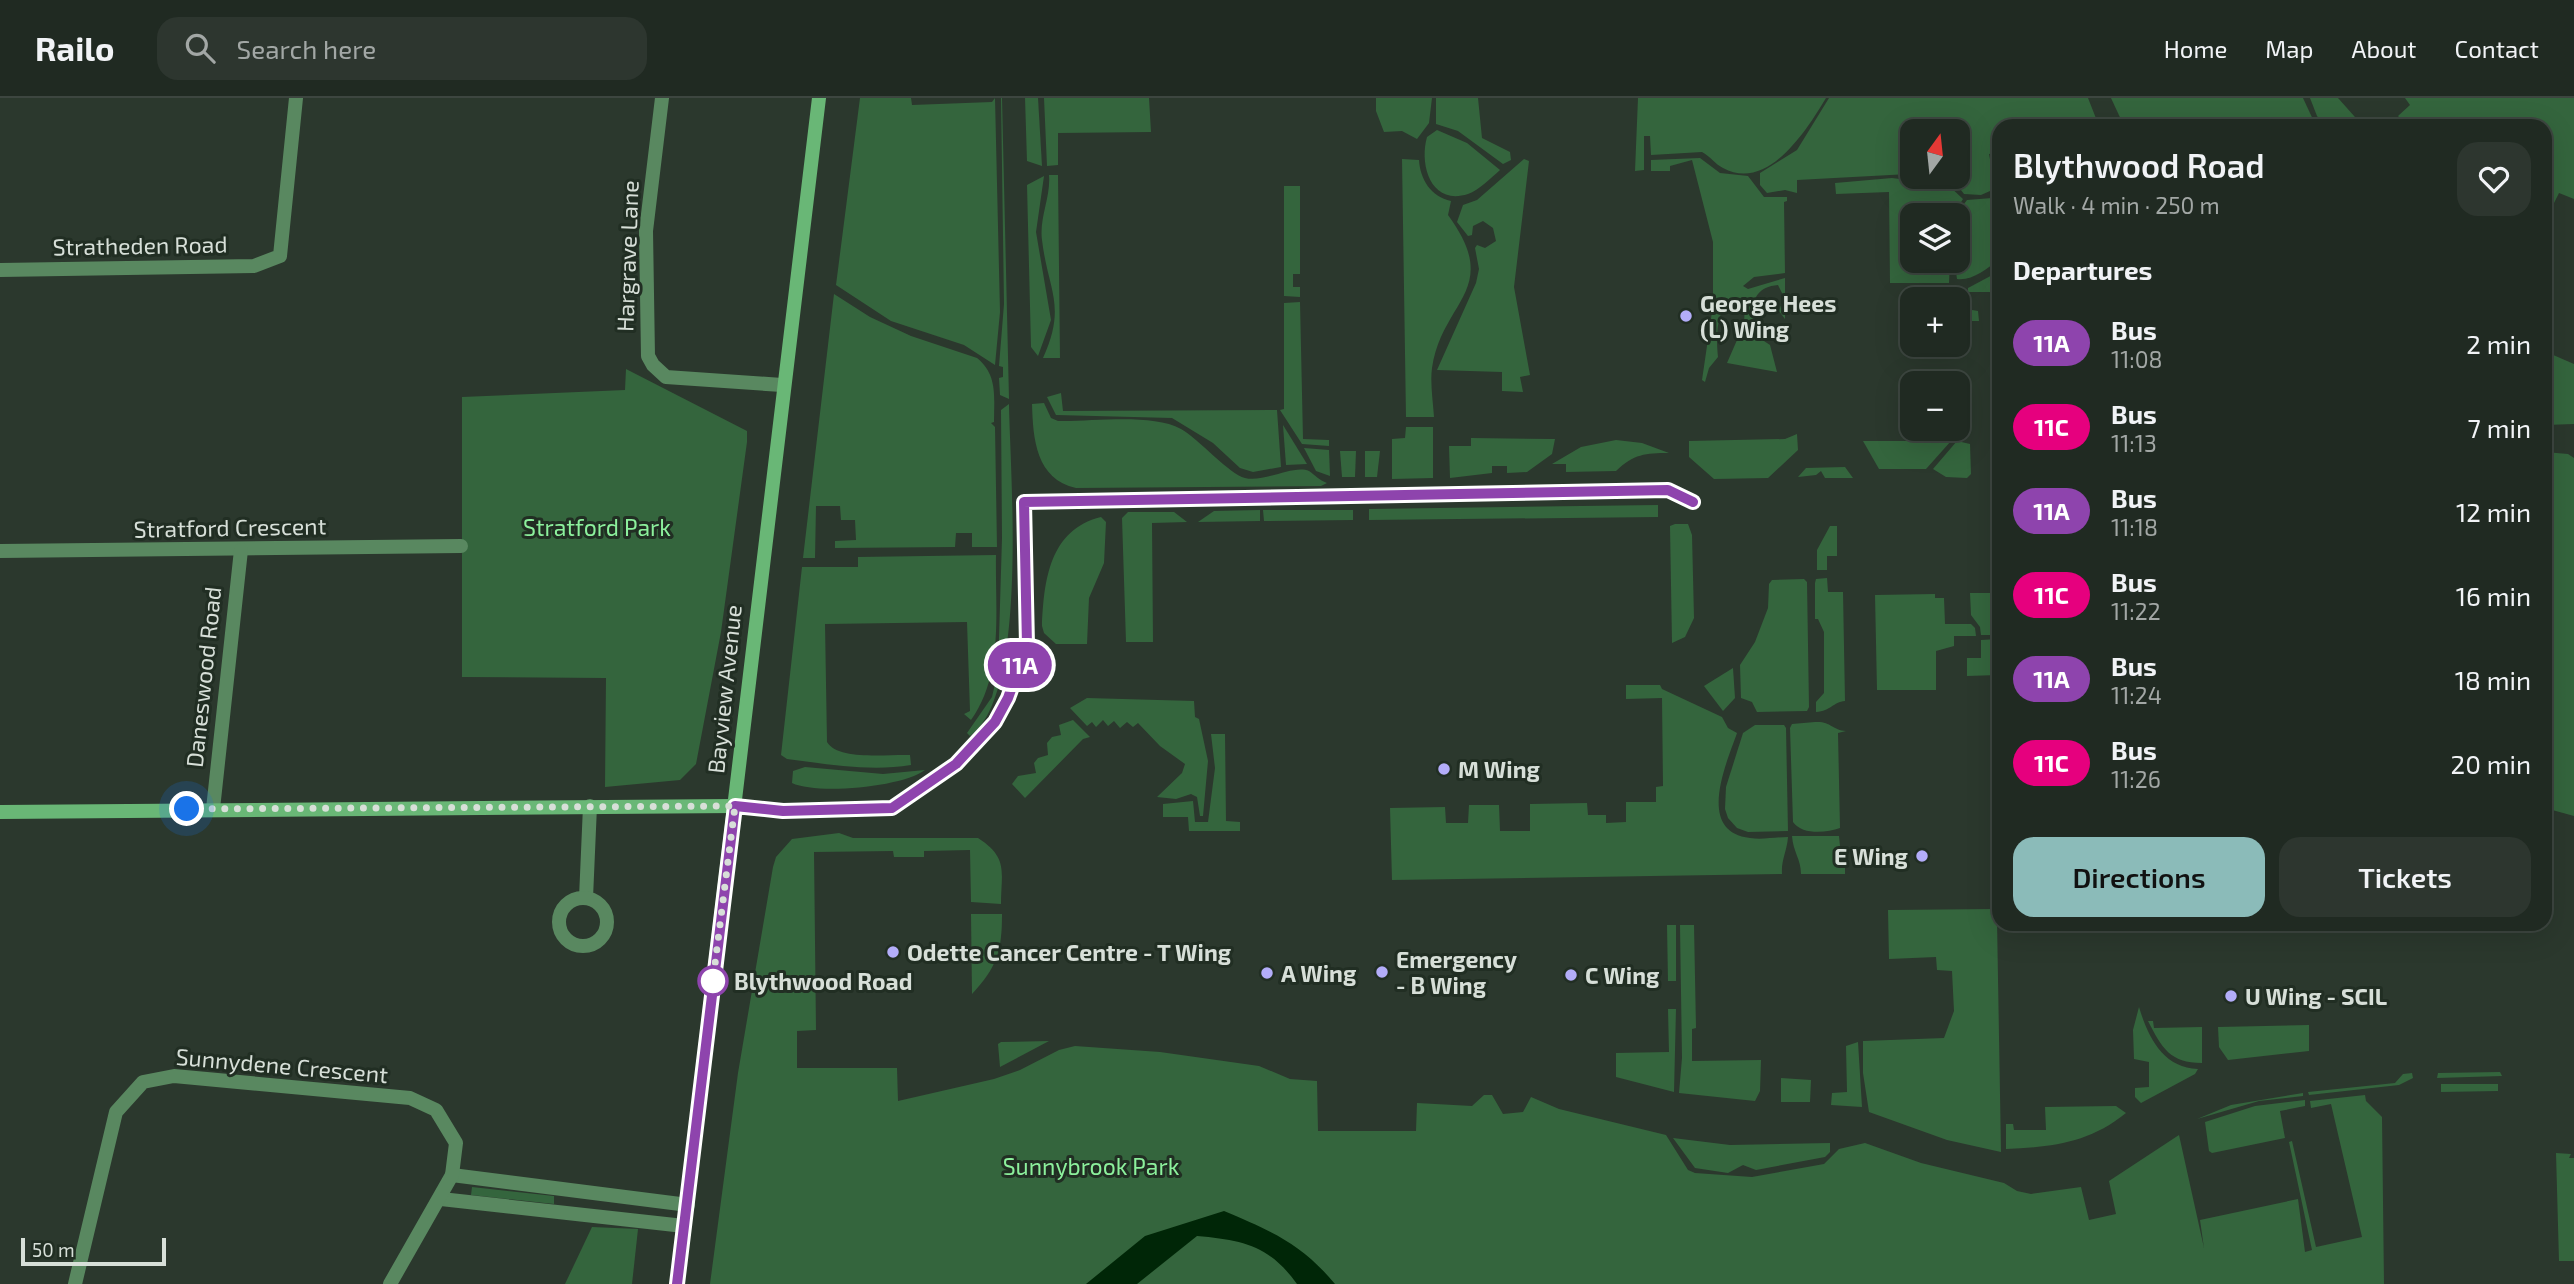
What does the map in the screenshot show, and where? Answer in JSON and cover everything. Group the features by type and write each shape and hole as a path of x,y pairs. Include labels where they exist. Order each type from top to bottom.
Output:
{"main road":[{"name":"Bayview Avenue","path":"677,1284 735,806 782,385 819,98"},
{"path":"0,812 735,806"}],"street":[{"name":"Stratheden Road","path":"0,270 254,266 280,257 296,98"},
{"name":"Hargrave Lane","path":"662,98 646,231 648,356 653,366 666,377 782,385"},
{"name":"Stratford Crescent","path":"0,551 461,546"},
{"name":"Daneswood Road","path":"213,809 241,550"},
{"path":"586,898 590,806"},
{"name":"Sunnydene Crescent","path":"75,1284 116,1112 143,1082 174,1076 410,1098 436,1110 456,1143 452,1175 441,1199 390,1284"},
{"path":"452,1175 688,1205"},
{"path":"575,1215 578,1191"},
{"path":"441,1199 684,1226"}],"green space":[{"path":"860,98 911,98 912,105 992,102 995,98 1000,312 995,365 964,345 891,321 836,285"},
{"path":"1001,98 1009,399 1000,395 999,378 1003,377 1003,367 999,366 1004,304"},
{"path":"1025,98 1038,98 1042,166 1027,161"},
{"path":"1044,98 1149,98 1151,132 1058,133 1058,165 1047,166"},
{"path":"1376,98 1432,98 1429,123 1417,139 1402,131 1384,132 1376,111"},
{"path":"1436,98 1478,98 1482,138 1510,152 1511,160 1503,164 1458,131 1436,124"},
{"path":"1638,98 1826,98 1809,125 1785,154 1756,172 1740,173 1723,168 1702,152 1651,155 1650,136 1644,136 1644,170 1635,171"},
{"path":"1829,98 2088,98 2096,119 1992,119 1992,154 1989,154 1992,180 1990,191 1981,195 1964,194 1960,189 1970,189 1970,119 1900,119 1900,174 1797,180 1797,193 1785,190 1767,193 1760,185 1760,173 1797,150"},
{"path":"2111,98 2303,98 2313,119 2121,119"},
{"path":"2310,98 2338,98 2357,119 2319,119"},
{"path":"2405,98 2574,98 2574,199 2559,193 2552,207 2552,119 2401,119 2398,116 2410,105"},
{"path":"1437,130 1467,143 1500,170 1481,187 1468,194 1455,196 1437,189 1427,171 1425,148 1427,137"},
{"path":"1700,158 1720,173 1748,176 1764,197 1787,197 1784,202 1785,273 1754,277 1743,286 1748,289 1785,278 1785,319 1779,311 1784,297 1778,285 1762,290 1757,295 1753,309 1755,335 1770,345 1777,372 1727,363 1744,324 1745,303 1736,297 1730,298 1722,311 1717,334 1718,357 1709,368 1705,382 1702,380 1713,305 1713,242 1692,160 1670,166 1670,171 1651,171 1651,160"},
{"path":"1402,159 1419,160 1428,186 1438,196 1451,201 1448,215 1464,240 1470,261 1470,278 1446,326 1432,368 1434,417 1406,417"},
{"path":"1524,159 1529,161 1514,287 1530,375 1520,377 1523,392 1502,391 1502,372 1437,370 1476,283 1479,269 1475,248 1477,245 1485,248 1496,241 1493,228 1483,221 1473,226 1472,235 1468,236 1457,222 1463,205 1477,200"},
{"path":"1049,175 1058,175 1060,358 1043,358 1050,340 1055,311 1042,240"},
{"path":"1044,176 1036,232 1051,320 1038,356 1031,347 1027,185"},
{"path":"1892,178 1900,179 1900,189 1952,189 1963,199 1960,203 1900,203 1900,273 1949,273 1949,283 1890,283 1889,192 1836,194 1835,183"},
{"path":"1284,186 1300,186 1300,274 1293,274 1293,287 1300,287 1300,297 1284,296"},
{"path":"1992,198 1992,264 1974,276 1957,279 1956,273 1970,273 1970,203 1965,203 1967,200"},
{"path":"1992,275 1992,292 1970,292 1970,287"},
{"path":"834,294 870,317 911,336 977,358 989,372 994,395 994,422 991,423 995,427 997,547 972,547 972,533 956,533 955,547 835,548 835,541 856,540 855,520 841,520 840,506 816,506 815,558 803,558"},
{"path":"1300,302 1303,439 1329,440 1329,446 1302,444 1280,410 1284,409 1284,303"},
{"path":"1970,302 1972,310 1978,311 1979,321 1972,321 1970,329"},
{"path":"2552,354 2574,364 2574,424 2552,425"},
{"name":"Stratford Park","path":"626,369 747,431 747,442 721,632 696,764 680,780 605,787 606,678 462,677 462,397 625,390"},
{"path":"1061,393 1063,411 1277,410 1281,467 1253,472 1240,468 1213,443 1172,418 1056,415 1047,397"},
{"path":"1044,403 1051,418 1058,421 1121,419 1168,424 1189,434 1231,470 1245,478 1261,478 1303,469 1327,483 1321,486 1076,488 1052,476 1039,456 1032,404"},
{"path":"1009,404 1013,529 1009,631 1001,677 989,713 970,736 967,733 992,697 998,671 1002,538 1001,410"},
{"path":"1283,425 1307,464 1286,465"},
{"path":"1406,427 1433,427 1433,478 1392,479 1392,439 1405,438"},
{"path":"1797,434 1798,450 1768,478 1714,479 1689,457 1689,441 1785,439"},
{"path":"1471,438 1555,439 1552,454 1527,472 1507,473 1507,466 1492,466 1492,473 1450,478 1449,446 1471,446"},
{"path":"1616,440 1642,443 1669,453 1640,456 1628,461 1616,471 1566,472 1566,464 1552,464 1581,447"},
{"path":"1863,441 1951,441 1926,469 1879,469"},
{"path":"1957,441 1970,444 1971,474 1967,478 1946,477 1933,469"},
{"path":"1304,448 1329,450 1330,476 1316,471"},
{"path":"1340,451 1356,451 1355,477 1342,477"},
{"path":"1365,451 1380,451 1377,477 1365,477"},
{"path":"2552,453 2568,454 2574,458 2574,816 2552,810"},
{"path":"1845,467 1853,478 1825,478 1821,471 1816,475 1798,477 1806,468"},
{"path":"1658,505 1658,517 1369,520 1369,509"},
{"path":"1260,510 1260,521 1198,522 1214,511"},
{"path":"1263,510 1353,510 1353,520 1264,521"},
{"path":"1128,512 1174,512 1187,522 1152,523 1153,642 1126,642 1122,518"},
{"path":"1101,517 1106,522 1104,563 1089,598 1087,644 1056,644 1044,633 1042,626 1045,592 1053,560 1070,533"},
{"path":"1688,524 1692,535 1694,618 1685,637 1672,643 1670,526"},
{"path":"1830,526 1837,526 1837,556 1827,556 1827,570 1817,570 1817,550"},
{"path":"996,555 996,641 993,662 982,702 971,720 964,714 970,711 967,622 825,624 827,742 833,748 853,754 910,755 911,765 849,767 787,759 781,755 802,567 858,567 858,557"},
{"path":"1827,578 1828,592 1843,592 1845,701 1816,712 1816,702 1824,693 1824,632 1818,619 1815,619 1815,583 1816,579"},
{"path":"1804,579 1807,582 1809,707 1807,711 1757,712 1752,702 1741,698 1740,665 1755,642 1768,608 1769,584 1772,580"},
{"path":"1970,593 1992,593 1992,635 1981,635 1980,627 1971,615"},
{"path":"1935,594 1935,598 1944,598 1945,624 1971,624 1975,628 1976,636 1954,636 1954,646 1936,651 1936,690 1877,690 1875,595"},
{"path":"1992,639 1992,675 1967,676 1967,658 1981,658 1981,640"},
{"path":"1733,668 1735,698 1723,711 1704,686"},
{"path":"1626,685 1660,685 1662,689 1722,717 1728,728 1737,733 1719,794 1719,810 1723,823 1733,833 1750,838 1788,837 1782,874 1392,880 1390,808 1445,807 1446,823 1468,823 1469,805 1499,805 1500,831 1530,831 1530,804 1587,803 1588,815 1606,815 1606,823 1626,822 1626,802 1656,802 1656,787 1663,786 1662,698 1626,699"},
{"path":"1087,698 1194,701 1195,717 1199,719 1208,761 1203,816 1200,816 1197,797 1191,794 1176,799 1157,797 1182,773 1185,764 1160,746 1138,723 1133,727 1127,722 1120,728 1114,721 1108,726 1103,720 1096,727 1092,722 1087,726 1070,708"},
{"path":"1073,720 1090,737 1083,739 1025,798 1012,784 1018,776 1036,773 1034,763 1038,758 1048,755 1047,743 1052,737 1061,735 1059,725"},
{"path":"1815,722 1846,731 1838,733 1840,828 1821,832 1802,829 1793,822 1790,728 1792,724"},
{"path":"1755,725 1784,725 1786,728 1788,831 1748,832 1737,828 1728,818 1725,809 1726,787 1743,733"},
{"path":"1211,734 1225,734 1226,821 1240,822 1240,831 1189,831 1188,817 1163,817 1163,804 1193,801 1195,822 1208,822 1215,768"},
{"path":"805,767 883,774 925,770 914,776 880,785 839,789 804,787 792,783 793,771"},
{"name":"Sunnybrook Park","path":"839,833 853,838 978,838 995,852 1001,866 1001,904 971,902 970,850 924,851 924,857 894,857 893,851 814,852 816,1030 797,1031 797,1068 897,1068 898,1101 994,1079 1020,1070 1059,1050 1075,1046 1160,1052 1259,1066 1290,1079 1317,1081 1318,1131 1416,1131 1417,1103 1472,1106 1484,1095 1492,1095 1503,1114 1523,1112 1531,1097 1559,1109 1666,1135 1688,1170 1695,1173 1752,1177 1824,1164 1839,1149 1865,1143 1921,1163 2004,1183 2017,1191 2031,1194 2081,1187 2089,1220 2116,1214 2109,1181 2179,1135 2204,1248 2200,1220 2298,1199 2305,1252 2312,1250 2289,1142 2292,1141 2316,1247 2362,1237 2331,1104 2311,1108 2310,1101 2365,1095 2366,1101 2382,1117 2384,1284 710,1284 738,1073 773,867 776,857 792,839"},
{"path":"1792,836 1839,836 1840,846 1845,846 1845,874 1801,874"},
{"path":"1992,909 1992,931 1997,931 2001,1152 1947,1140 1869,1112 1863,1073 1863,1041 1944,1038 1954,1011 1952,971 1937,970 1936,957 1889,959 1888,910"},
{"path":"971,914 1002,914 1001,938 996,958 972,994"},
{"path":"1667,925 1676,925 1676,981 1668,981"},
{"path":"1680,925 1694,925 1696,1028 1692,1029 1692,1061 1761,1060 1760,1091 1755,1101 1679,1093 1682,1058"},
{"path":"2139,1007 2152,1040 2166,1057 2175,1063 2198,1069 2195,1074 2141,1103 2135,1097 2135,1088 2149,1087 2149,1062 2134,1059 2133,1030"},
{"path":"1668,1009 1676,1009 1674,1092 1616,1077 1616,1053 1669,1052"},
{"path":"2148,1021 2153,1021 2154,1028 2202,1027 2202,1063 2182,1060 2168,1052"},
{"path":"2309,1025 2309,1051 2228,1060 2219,1047 2218,1027"},
{"path":"1049,1041 1000,1067 998,1044 1001,1042"},
{"path":"1858,1042 1862,1107 1831,1105 1832,1093 1847,1092 1846,1046"},
{"path":"2500,1072 2502,1076 2437,1078 2438,1073"},
{"path":"2412,1073 2413,1078 2399,1085 2309,1095 2308,1092 2395,1083 2403,1074"},
{"path":"1781,1078 1811,1080 1810,1102 1781,1102"},
{"path":"2441,1084 2498,1084 2498,1091 2441,1092"},
{"path":"2303,1093 2303,1096 2259,1101 2197,1119 2231,1105"},
{"path":"2305,1100 2305,1106 2280,1111 2285,1138 2212,1153 2209,1151 2205,1122 2255,1106"},
{"path":"2116,1106 2126,1113 2084,1137 2054,1145 2006,1149 2006,1124 2013,1124 2014,1130 2046,1130 2045,1107"},
{"path":"1673,1138 1730,1145 1830,1143 1830,1152 1825,1157 1756,1170 1743,1165 1728,1173 1695,1168"},
{"path":"2556,1153 2571,1154 2569,1158 2574,1158 2574,1261 2559,1261"},
{"path":"472,1187 554,1196 554,1204 471,1195"},
{"path":"592,1227 638,1229 632,1284 565,1284"}],"shaded area":[{"path":"1224,1211 1297,1248 1335,1284 1297,1284 1276,1261 1253,1247 1197,1236 1137,1284 1086,1284 1145,1236"}],"bus line":[{"name":"11A","path":"677,1284 735,806 783,811 892,808 956,764 995,722 1008,698 1027,645 1024,502 1668,490 1693,502"}],"place":[{"name":"George Hees (L) Wing","path":"1686,316"},
{"name":"M Wing","path":"1444,769"},
{"name":"E Wing","path":"1922,856"},
{"name":"Odette Cancer Centre - T Wing","path":"893,952"},
{"name":"Emergency - B Wing","path":"1382,972"},
{"name":"A Wing","path":"1267,973"},
{"name":"C Wing","path":"1571,975"},
{"name":"Blythwood Road","path":"713,981"},
{"name":"U Wing - SCIL","path":"2231,996"}],"route":[{"path":"187,809 735,806 712,988 713,981"}]}
